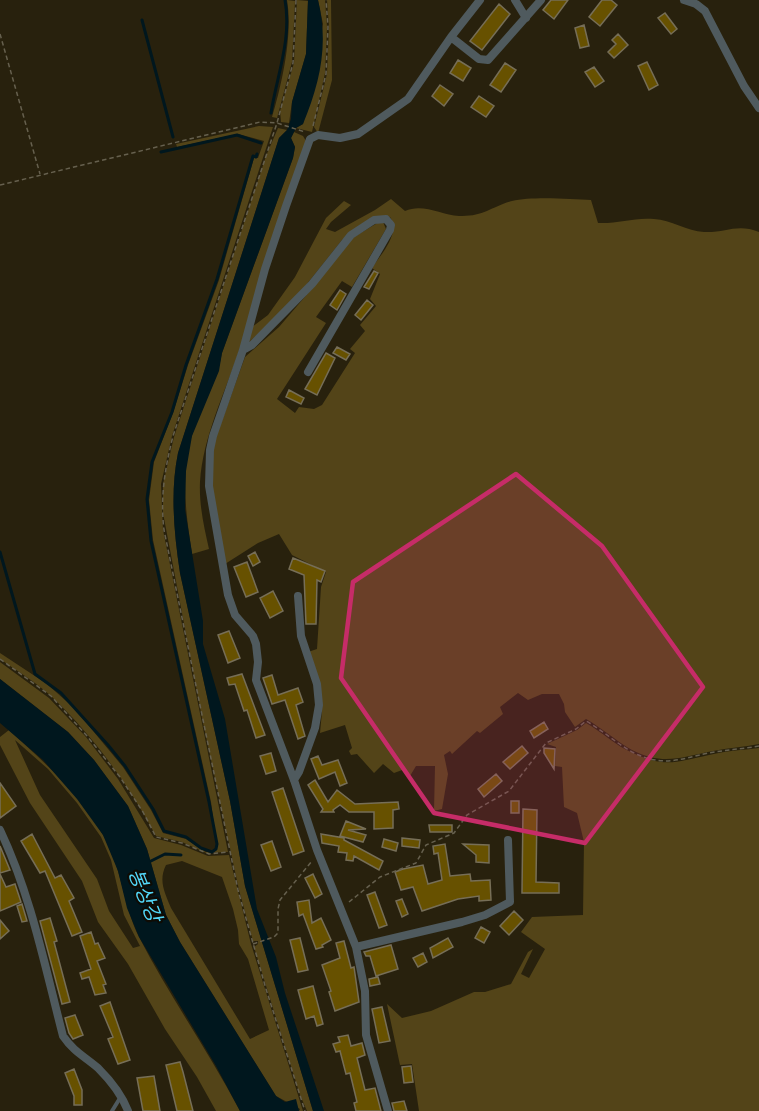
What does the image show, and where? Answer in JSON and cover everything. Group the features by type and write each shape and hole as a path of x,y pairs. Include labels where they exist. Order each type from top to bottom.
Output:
{"street":[{"path":"388,1111 366,1035 365,992 356,947 317,850 294,780 256,680 258,662 256,644 253,636 235,615 228,595 209,486 210,450 243,350 289,196 308,144 314,136 318,135 336,138 351,136 373,125 408,99 480,0"},
{"path":"515,0 526,18"},
{"path":"451,37 479,59 485,61 495,54 541,0"},
{"path":"684,0 696,4 705,11 748,93 759,108"},
{"path":"243,350 252,345 312,284 351,235 374,220 386,219 391,225 390,230 308,372"},
{"path":"294,780 315,728 319,705 317,684 301,636 298,596"},
{"path":"0,830 27,897 63,1036 72,1050 109,1079 128,1111"},
{"path":"356,947 462,922 485,915 510,902 508,840"}],"lane":[{"path":"112,1111 121,1097"}],"path":[{"path":"318,135 313,127 326,74 328,27 326,0"},
{"path":"0,34 41,175"},
{"path":"0,185 260,122 282,124 300,131"},
{"path":"0,659 51,696 87,736 120,777 156,837 182,843 208,854 229,852"},
{"path":"341,909 380,877 416,863 426,845 454,833 467,815 509,790 546,743 576,729 586,721 631,751 660,762 759,746"},
{"path":"252,944 274,937 278,933 280,900 312,861 317,850"},
{"path":"299,1095 305,1111"}],"highlighted area":[{"path":"516,474 602,546 703,687 585,843 434,813 341,678 353,582"}],"shaded area":[{"path":"287,0 295,1 292,62 277,118 272,117 288,43"},
{"path":"297,0 308,1 306,54 292,102 289,123 281,122 280,111 294,63"},
{"path":"318,0 325,0 327,27 325,73 312,132 296,128 303,124 323,24"},
{"path":"327,0 331,0 332,80 318,133 314,127 327,74 329,27"},
{"path":"259,126 273,127 172,436 161,484 163,530 228,852 206,853 182,842 156,836 122,780 82,728 46,692 0,659 0,653 47,684 74,708 123,767 163,833 186,839 206,852 213,852 217,849 211,802 153,540 149,500 154,462 219,280 254,158 258,158 264,141 238,134 177,147 176,144"},
{"path":"278,128 287,130 279,138 178,453 174,483 174,513 180,573 230,801 245,886 313,1111 307,1111 300,1095 254,947 258,941 253,941 239,890 202,718 163,513 163,484 174,437 266,156"},
{"path":"294,132 303,136 306,141 205,448 200,491 202,516 209,549 192,554 185,494 188,450 293,158 295,147 291,138"},
{"path":"391,199 405,211 418,208 459,216 481,213 520,199 591,200 598,223 654,219 704,232 744,228 759,232 759,744 682,758 653,758 632,750 586,719 575,727 565,712 559,694 542,694 528,700 518,693 500,707 503,714 480,733 477,731 452,754 450,751 444,755 448,774 442,809 434,811 435,766 416,766 410,776 405,769 394,773 383,764 374,773 357,754 351,755 349,751 352,748 345,725 320,733 322,711 308,652 317,649 321,587 326,572 292,555 279,534 258,543 225,564 211,471 215,440 245,357 279,327 349,240 379,222 383,222 386,229 352,287 342,281 316,317 326,323 277,399 295,413 299,407 314,409 322,405 355,353 350,349 365,331 360,325 376,306 370,299 380,274 372,268 392,236 393,223 390,217 378,216 342,240 291,304 248,343 252,327 268,315 295,277 326,218 344,201 351,205 326,229 335,232"},
{"path":"0,662 49,698 86,737 118,779 154,838 181,845 208,856 229,855 251,944 303,1111 299,1111 300,1109 276,1096 180,942 166,915 147,849 128,806 94,760 68,732 0,679","holes":["182,861 222,877 233,909 239,944 248,959 269,1030 250,1039 171,908 162,882 166,865"]},
{"path":"586,723 627,750 654,761 671,762 721,752 759,748 759,1111 419,1111 412,1064 400,1065 387,1004 402,1018 431,1011 474,992 485,992 511,984 528,952 533,949 521,974 529,978 545,949 521,932 532,917 583,915 584,842 577,813 564,807 562,767 555,766 556,747 547,744 577,730"},
{"path":"9,730 60,779 94,820 114,860 139,937 240,1111 216,1111 128,964 98,922 82,881 30,803 0,745 0,737","holes":["15,740 48,769 77,803 101,837 111,860 124,915 140,946 133,948 109,911 97,879 40,795"]}],"water":[{"path":"308,0 318,0 321,16 323,48 318,78 303,124 296,128 291,138 295,147 293,158 222,353 219,371 192,436 186,471 185,509 203,621 203,644 225,719 257,909 276,957 285,993 324,1111 313,1111 245,886 230,801 180,573 174,513 174,483 178,453 279,138 287,130 291,119 292,102 306,54"},
{"name":"봉상강","path":"0,679 68,732 94,760 128,806 147,849 166,915 180,942 276,1096 285,1102 296,1099 299,1111 240,1111 216,1066 139,937 127,908 118,871 103,835 77,799 43,760 0,723"}],"building":[{"path":"551,0 568,0 554,19 543,10"},
{"path":"602,0 611,0 617,5 600,26 589,17"},
{"path":"499,4 510,14 482,50 470,41"},
{"path":"665,13 677,29 671,34 658,18"},
{"path":"584,25 589,46 580,48 575,28"},
{"path":"618,34 628,45 614,58 608,52 616,44 612,40"},
{"path":"458,60 471,68 463,81 450,73"},
{"path":"647,62 658,85 649,90 638,66"},
{"path":"505,63 516,70 501,92 490,85"},
{"path":"594,67 604,81 595,87 585,72"},
{"path":"440,85 453,94 444,106 432,96"},
{"path":"479,96 494,106 486,117 471,107"},
{"path":"374,271 378,273 369,289 364,287"},
{"path":"340,290 346,294 337,310 330,305"},
{"path":"367,300 373,305 361,320 355,315"},
{"path":"337,347 350,354 346,360 333,353"},
{"path":"326,353 335,358 317,395 305,389"},
{"path":"289,390 304,398 301,404 286,397"},
{"path":"255,552 260,562 253,566 248,556"},
{"path":"293,558 325,571 321,582 317,580 316,624 306,624 304,575 289,569"},
{"path":"247,562 258,592 246,597 234,567"},
{"path":"273,591 283,611 270,618 260,598"},
{"path":"229,631 240,658 228,663 218,635"},
{"path":"242,674 265,735 256,738 235,684 229,685 227,678"},
{"path":"272,675 278,695 298,688 303,702 296,705 305,736 298,739 285,700 272,704 263,678"},
{"path":"544,722 548,729 534,738 530,731"},
{"path":"522,746 528,753 510,769 503,762"},
{"path":"544,748 555,749 554,769 544,753"},
{"path":"271,753 276,771 266,774 260,756"},
{"path":"318,756 322,765 338,760 347,783 340,786 335,772 319,779 311,759"},
{"path":"496,774 502,781 484,797 478,789"},
{"path":"315,780 328,802 337,790 355,804 398,802 399,809 393,810 393,828 374,829 374,812 349,812 340,805 333,810 334,812 321,812 323,809 308,785"},
{"path":"0,783 16,806 0,818"},
{"path":"283,788 304,851 293,855 272,792"},
{"path":"511,801 519,801 519,813 511,813"},
{"path":"523,809 537,810 536,882 559,883 559,893 522,893"},
{"path":"346,821 366,829 348,830 366,835 363,842 340,836"},
{"path":"429,825 452,825 452,832 430,832"},
{"path":"32,834 55,878 61,875 74,898 69,901 82,932 72,936 45,871 40,873 21,841"},
{"path":"321,834 344,838 383,861 379,870 354,856 353,861 346,860 347,853 338,852 339,846 322,843"},
{"path":"402,838 420,840 419,848 402,846"},
{"path":"384,839 398,843 396,851 382,847"},
{"path":"272,841 281,867 271,871 261,845"},
{"path":"445,844 450,876 470,874 471,881 490,880 491,900 479,901 479,896 458,899 422,911 413,887 401,890 395,872 403,869 423,865 428,884 442,880 438,853 434,854 433,846"},
{"path":"463,844 489,845 489,863 476,862 476,855"},
{"path":"0,846 10,870 0,873"},
{"path":"0,874 6,887 15,884 21,902 0,911"},
{"path":"313,874 322,894 315,898 305,878"},
{"path":"375,892 387,925 379,928 367,895"},
{"path":"402,899 408,914 402,917 396,901"},
{"path":"309,900 312,923 321,918 331,940 322,945 323,947 316,949 303,914 299,916 297,902"},
{"path":"22,904 27,921 22,922 17,906"},
{"path":"514,911 523,920 509,935 500,926"},
{"path":"50,918 70,1002 62,1004 40,921"},
{"path":"0,920 9,931 0,939"},
{"path":"481,927 490,932 484,943 475,938"},
{"path":"91,932 95,944 98,943 105,958 97,961 106,984 103,985 106,993 95,995 89,977 82,979 80,973 91,969 80,936"},
{"path":"300,938 308,970 298,972 290,940"},
{"path":"448,938 453,947 433,958 430,948"},
{"path":"344,941 351,968 354,967 359,1002 335,1011 322,965 340,958 336,943"},
{"path":"391,945 398,969 376,976 370,956 366,956 364,952"},
{"path":"423,953 427,962 418,967 413,958"},
{"path":"378,977 380,984 370,986 369,979"},
{"path":"313,986 323,1024 317,1026 314,1016 306,1019 298,990"},
{"path":"110,1002 130,1060 118,1064 108,1039 113,1037 100,1006"},
{"path":"382,1007 390,1041 379,1043 372,1009"},
{"path":"75,1015 83,1035 73,1039 65,1018"},
{"path":"348,1035 351,1046 362,1043 365,1055 357,1058 365,1090 375,1088 381,1111 356,1111 354,1103 357,1102 350,1073 346,1074 340,1051 336,1052 333,1044 340,1042 338,1037"},
{"path":"180,1062 193,1111 177,1111 166,1065"},
{"path":"411,1066 413,1082 404,1083 402,1067"},
{"path":"74,1069 82,1090 82,1105 74,1105 74,1096 65,1073"},
{"path":"154,1076 160,1111 143,1111 137,1078"},
{"path":"404,1101 407,1111 394,1111 392,1103"}],"waterway":[{"path":"271,113 287,29 285,0"},
{"path":"142,20 173,137"},
{"path":"161,152 237,135 261,143"},
{"path":"0,552 35,674 61,693 108,745 125,766 153,809 164,831 186,837 201,848 212,852 216,849 217,844 151,541 147,499 152,462 172,412 186,365 217,279 253,156 256,157 257,154"},
{"name":"봉상강","path":"151,861 165,854 181,855"}]}
